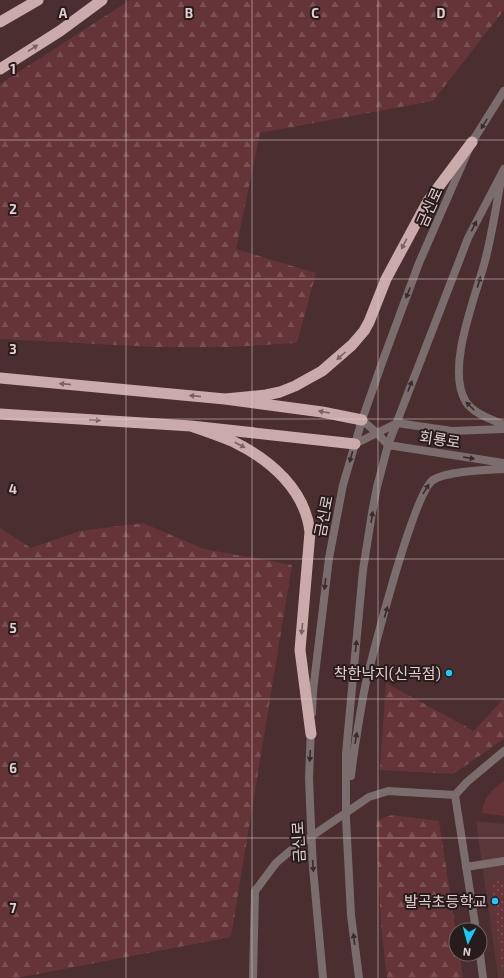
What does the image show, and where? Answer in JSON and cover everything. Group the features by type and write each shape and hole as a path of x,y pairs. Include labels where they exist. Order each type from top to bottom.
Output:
{"highway":[{"path":"0,22 38,0"},
{"path":"0,69 60,31 102,0"},
{"path":"225,399 266,395 280,392 295,386 322,371 352,345 364,331 369,322 386,279 428,201 472,142"},
{"path":"0,378 225,399 322,412 362,420"},
{"path":"0,414 191,426 355,444"},
{"path":"191,426 233,442 266,461 297,493 304,506 309,522 310,532 300,650 311,734"}],"street":[{"name":"금신로","path":"323,978 313,868 309,778 313,691 329,558 343,485 362,420 382,360 419,263 472,142 504,91"},
{"path":"359,978 351,915 346,818 346,753 363,570 377,487 388,445 468,238 504,169"},
{"path":"504,169 486,259 470,312 460,354 459,367 460,386 468,405 478,413 504,425"},
{"path":"362,420 388,445"},
{"path":"355,444 397,423"},
{"name":"회룡로","path":"397,423 452,431 504,429"},
{"name":"회룡로","path":"388,445 504,463"},
{"path":"346,818 353,754 364,691 408,534 422,495 430,483 438,478 456,474 504,469"},
{"path":"253,978 254,891 276,863 290,851 369,796 388,791 454,795 504,751"},
{"path":"454,795 475,922"},
{"path":"466,867 504,861"},
{"path":"481,962 483,978"}],"shaded area":[{"name":"발곡초등학교","path":"476,821 504,824 504,978 498,978"}],"green space":[{"path":"130,0 504,0 504,10 433,101 260,133 236,249 316,273 297,343 230,347 154,347 0,339 0,84"},
{"path":"143,523 204,549 292,565 231,937 17,978 0,978 0,528 31,548 80,531"},
{"path":"386,683 474,731 504,698 504,739 453,774 380,770"},
{"path":"504,781 504,816 482,813 486,798"},
{"path":"392,815 439,821 455,922 448,922 448,962 461,962 463,978 387,978 381,926 376,821"},
{"path":"496,881 504,881 504,969 502,969 491,883"}],"place":[{"name":"착한낙지(신곡점)","path":"449,673"},
{"name":"발곡초등학교","path":"495,901"}]}
